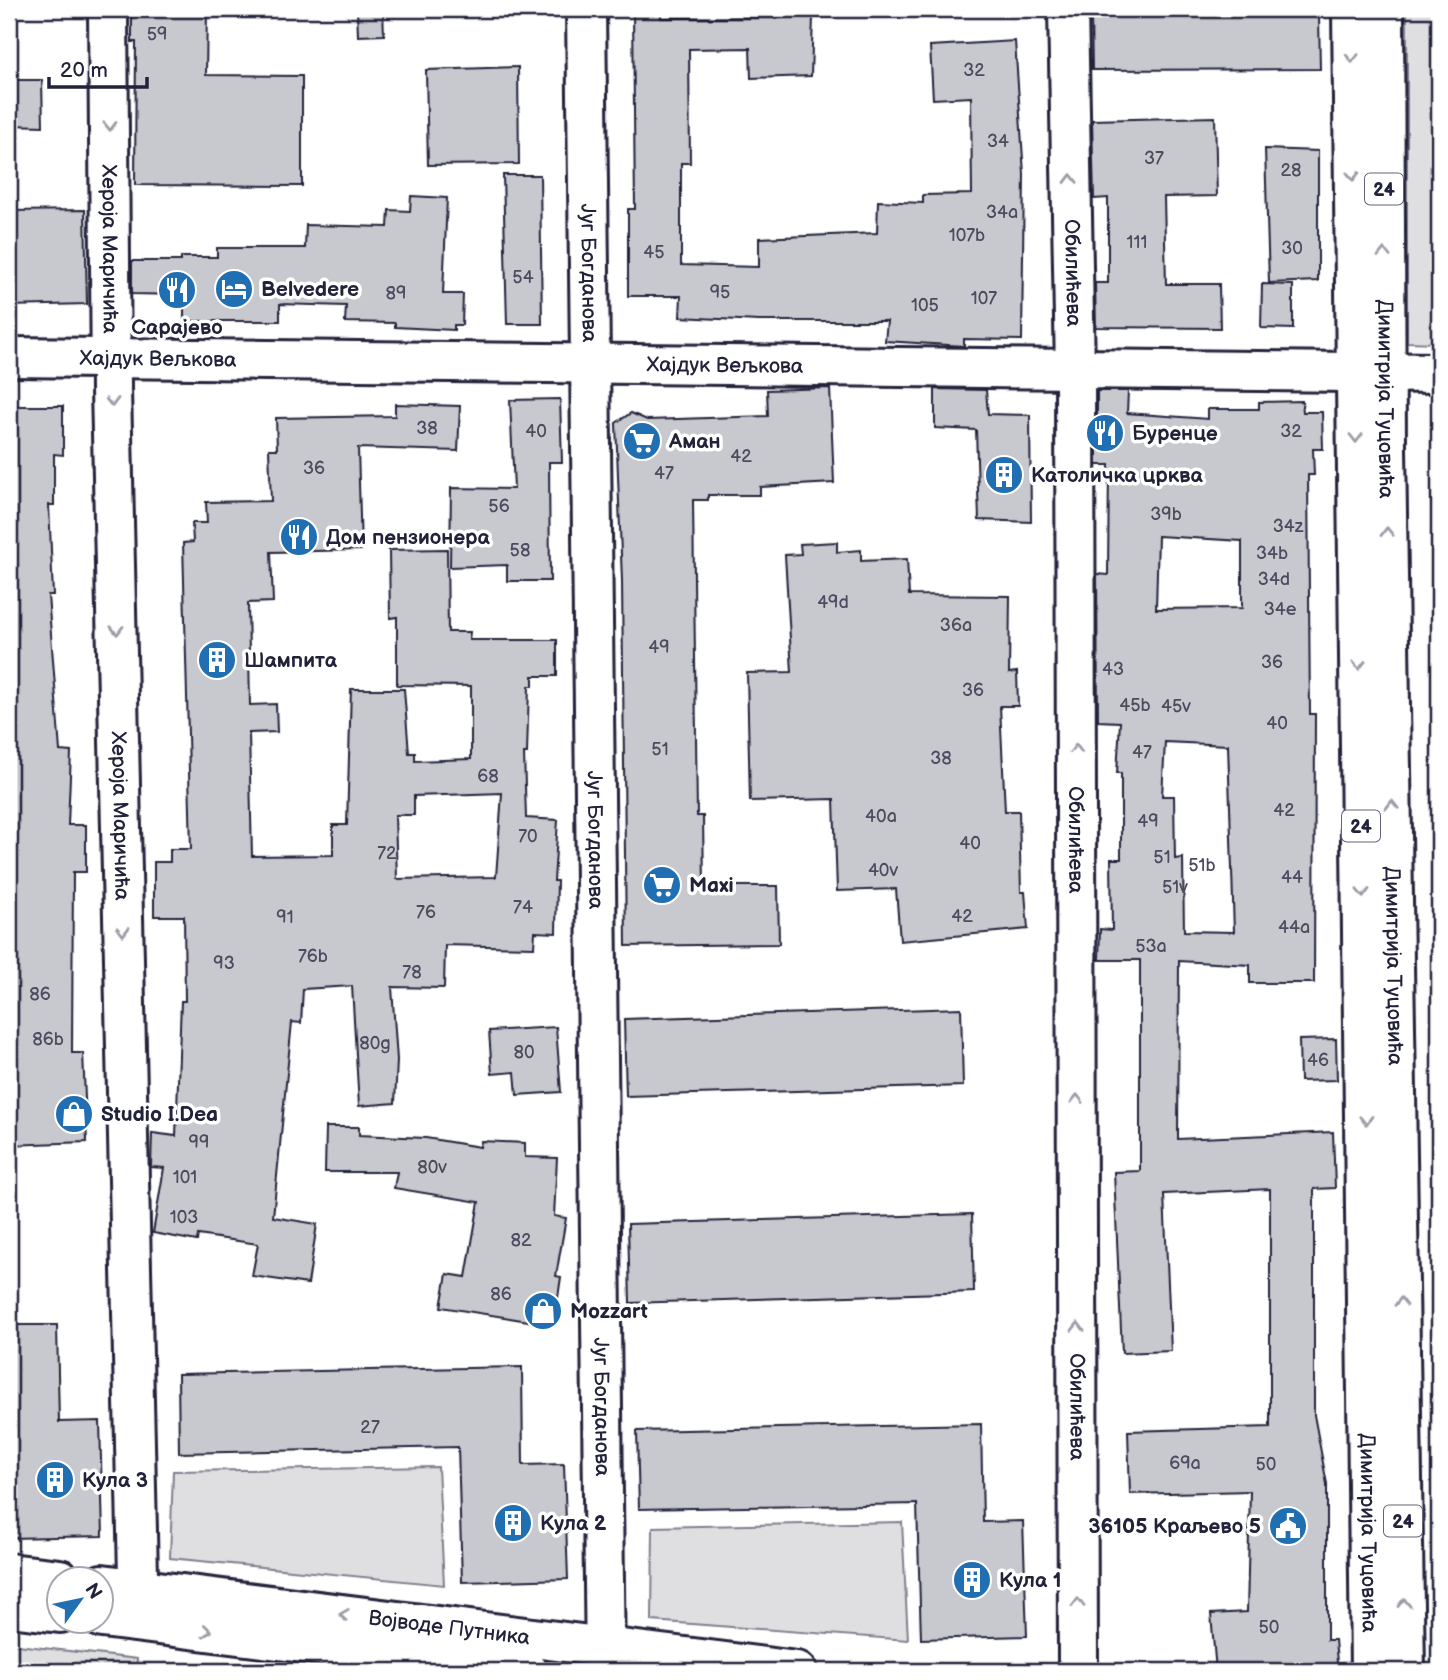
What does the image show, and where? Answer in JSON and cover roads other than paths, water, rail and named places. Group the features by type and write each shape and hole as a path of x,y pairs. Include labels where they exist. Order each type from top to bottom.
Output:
{"street":[{"name":"Хероја Маричића","path":"108,9 111,358 139,1605"},
{"name":"Југ Богданова","path":"586,9 605,1660"},
{"name":"Обилићева","path":"1068,9 1075,370 1078,1671"},
{"name":"Димитрија Туцовића","path":"1352,9 1370,370 1378,1670"},
{"name":"Димитрија Туцовића","path":"1370,370 1384,9"},
{"name":"Хајдук Вељкова","path":"9,357 1075,370 1370,370 1439,373"},
{"path":"9,1573 46,1577"},
{"name":"Војводе Путника","path":"116,1592 139,1605 527,1671"},
{"name":"Војводе Путника","path":"116,1613 139,1605 605,1660 797,1671"},
{"path":"9,1607 46,1611"}],"place":[{"name":"Belvedere","path":"234,289"},
{"name":"Сарајево","path":"177,290"},
{"name":"Буренце","path":"1105,433"},
{"name":"Аман","path":"642,441"},
{"name":"Католичка црква","path":"1004,475"},
{"name":"Дом пензионера","path":"299,537"},
{"name":"Шампита","path":"217,660"},
{"name":"Maxi","path":"662,885"},
{"name":"Studio I.Dea","path":"74,1114"},
{"name":"Mozzart","path":"543,1311"},
{"name":"Кула 3","path":"55,1480"},
{"name":"Кула 2","path":"513,1523"},
{"name":"36105 Краљево 5","path":"1288,1526"},
{"name":"Кула 1","path":"972,1580"}]}
